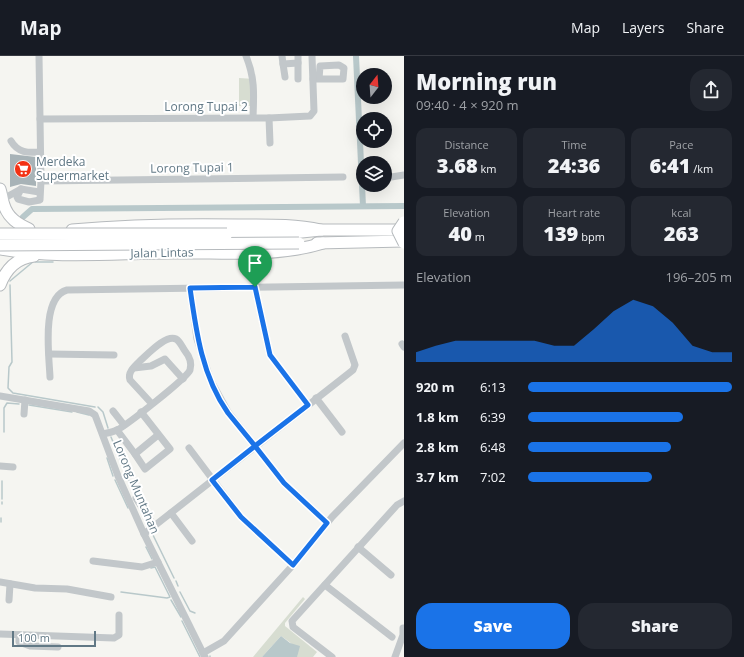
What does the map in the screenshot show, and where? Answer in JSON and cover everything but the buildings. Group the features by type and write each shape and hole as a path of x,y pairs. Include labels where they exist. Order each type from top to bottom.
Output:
{"highway":[{"path":"1,194 7,212 14,222 29,229"},
{"path":"404,222 398,231 404,242"},
{"name":"Jalan Lintas","path":"0,231 223,224 300,226 321,230"},
{"path":"29,229 21,232 18,239 20,243 30,252"},
{"name":"Jalan Lintas","path":"0,234 292,233 321,230 404,230"},
{"name":"Jalan Lintas","path":"0,245 323,244 404,242"},
{"name":"Jalan Lintas","path":"0,249 54,253 260,252 298,250 323,244"},
{"path":"0,285 5,273 19,259 54,253"}],"street":[{"path":"21,188 17,198 22,201 39,201 41,181 39,56"},
{"path":"246,56 254,83 253,117"},
{"name":"Lorong Tupai 2","path":"40,118 269,118 312,115 314,111 316,79 312,56"},
{"path":"285,77 282,60 298,60 298,79"},
{"path":"269,118 270,143"},
{"path":"11,141 18,150 24,152 40,152"},
{"path":"392,177 404,175"},
{"name":"Lorong Tupai 1","path":"41,181 343,177"},
{"path":"1,194 21,188 39,192"},
{"path":"50,377 49,314 53,302 62,291 404,285"},
{"path":"255,287 270,355 308,405"},
{"path":"190,288 197,339 211,381 228,412 284,483 327,523"},
{"path":"144,534 355,368 345,336"},
{"path":"103,434 117,430 124,425 152,404 183,380 190,371 190,357 177,340 173,338 166,339 134,368 130,374 130,380 152,404"},
{"path":"49,354 114,354"},
{"path":"134,368 151,366 165,359 183,380"},
{"name":"Lorong Muntahan","path":"0,396 89,411 95,415 118,476 144,534 204,655"},
{"path":"316,398 342,432"},
{"path":"24,414 25,400"},
{"path":"113,411 124,425"},
{"path":"117,430 144,469 170,449 141,412"},
{"path":"135,454 158,435"},
{"path":"204,655 224,641 293,565 327,523 404,443"},
{"path":"189,448 241,517 293,565"},
{"path":"0,466 13,467"},
{"path":"136,498 154,526"},
{"path":"332,657 292,625 292,621 397,505 404,501"},
{"path":"171,513 192,541"},
{"path":"358,547 391,575"},
{"path":"93,561 142,567 158,562"},
{"path":"0,582 35,588 67,589 111,597"},
{"path":"9,600 10,584"},
{"path":"325,585 392,637"},
{"path":"0,634 114,638 119,635 119,614"},
{"path":"395,657 403,635 403,628"},
{"path":"19,635 19,642 30,646 58,647"}],"shaded area":[{"path":"239,78 255,79 255,106 239,106"},
{"path":"303,597 305,599 285,623 285,626 317,652 313,657 297,657 294,647 290,642 281,636 262,657 253,657"},
{"path":"281,636 290,643 300,646 297,657 262,657"}],"waterway":[{"path":"356,56 363,206"},
{"path":"23,217 32,209 404,206"},
{"path":"10,281 34,261"},
{"path":"35,262 53,262"},
{"path":"10,285 12,362 9,367 8,388 13,393 95,407"},
{"path":"4,432 4,408 7,403 19,404"},
{"path":"29,405 72,412"},
{"path":"98,407 103,412 108,428"},
{"path":"77,412 89,415"},
{"path":"111,437 135,495"},
{"path":"107,458 113,476"},
{"path":"115,480 128,508"},
{"path":"2,481 2,499"},
{"path":"145,519 149,528"},
{"path":"152,533 174,578"},
{"path":"146,547 152,559"},
{"path":"121,592 167,598 170,597 155,567 151,568"},
{"path":"176,581 178,586"},
{"path":"180,592 190,611 195,613"},
{"path":"171,600 181,617"},
{"path":"182,621 200,657"}],"place":[{"name":"Merdeka Supermarket","path":"23,169"}],"route":[{"path":"255,287 190,288 197,339 211,381 228,412 255,446 212,480 241,517 293,565 327,523 284,483 255,446 308,405 270,355 255,287"}]}
